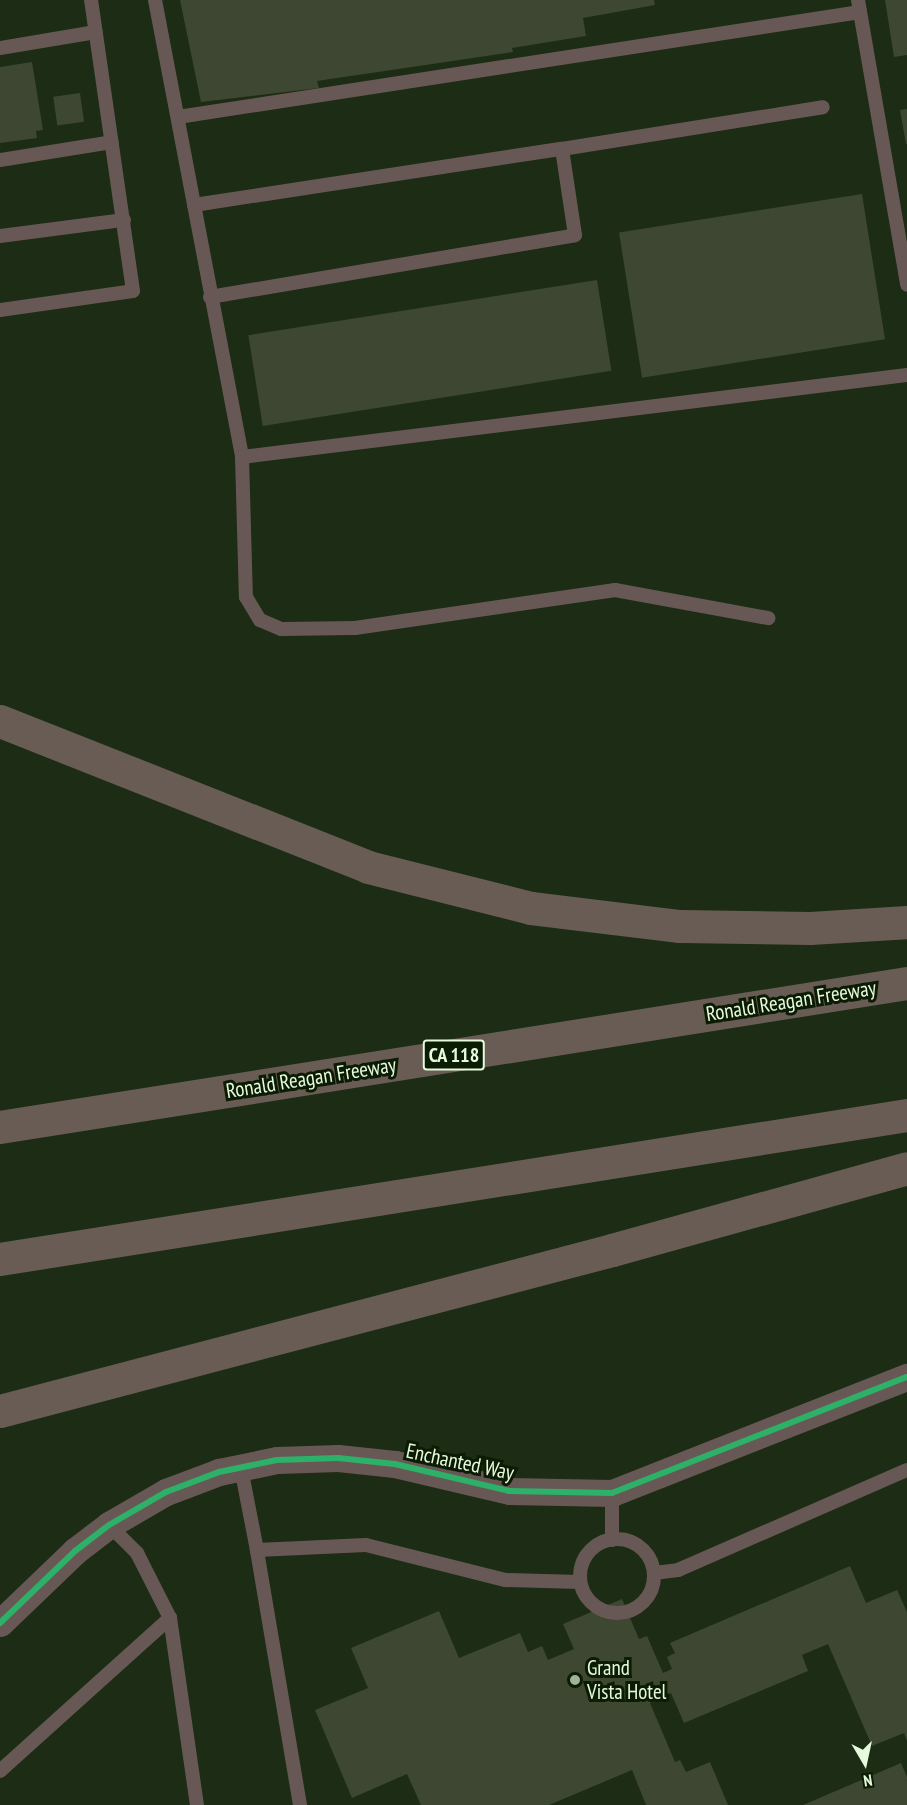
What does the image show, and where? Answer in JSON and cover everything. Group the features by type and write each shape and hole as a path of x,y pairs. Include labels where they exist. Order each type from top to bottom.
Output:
{"highway":[{"path":"0,721 368,867 531,908 680,926 810,928 907,922"},
{"name":"Ronald Reagan Freeway","path":"0,1127 907,983"},
{"path":"0,1258 907,1115"},
{"path":"0,1411 612,1251 907,1168"}],"street":[{"name":"Enchanted Way","path":"0,1623 75,1551 109,1525 166,1492 241,1468 277,1460 338,1458 395,1464 509,1491 612,1493 907,1377"}],"lane":[{"path":"0,310 133,291 92,0"},
{"path":"155,0 242,457 246,597 260,620 281,629 355,628 615,590 768,618"},
{"path":"178,117 859,6 907,285"},
{"path":"0,48 96,32"},
{"path":"194,206 823,107"},
{"path":"0,160 112,142"},
{"path":"210,297 574,235 562,149"},
{"path":"0,236 124,220"},
{"path":"242,457 907,375"},
{"path":"241,1468 300,1805"},
{"path":"654,1573 678,1570 907,1470"},
{"path":"612,1493 612,1540"},
{"path":"109,1525 137,1553 170,1618 197,1805"},
{"path":"612,1540 635,1544 648,1556 654,1573 648,1597 628,1612 615,1613 592,1604 580,1582 584,1559 601,1543 612,1540"},
{"path":"257,1550 366,1545 505,1580 580,1582"},
{"path":"0,1771 170,1618"}],"building":[{"path":"180,0 654,0 655,5 583,18 586,36 512,48 513,52 317,81 319,88 201,102"},
{"path":"885,0 907,0 907,55 894,57"},
{"path":"32,62 43,130 36,131 37,138 0,143 0,67"},
{"path":"80,93 84,122 57,125 53,97"},
{"path":"907,109 907,144 906,144 900,110"},
{"path":"862,194 885,339 642,378 619,232"},
{"path":"597,280 611,371 263,426 248,335"},
{"name":"Grand Vista Hotel","path":"850,1566 866,1603 897,1590 907,1612 907,1741 904,1733 872,1746 828,1644 802,1655 808,1671 684,1723 671,1693 650,1703 675,1762 680,1760 686,1772 710,1762 728,1805 646,1805 632,1770 549,1805 421,1805 407,1774 352,1798 315,1710 368,1688 351,1648 439,1611 459,1658 520,1633 528,1652 542,1646 548,1660 574,1649 563,1624 622,1599 639,1639 647,1636 663,1673 672,1669 667,1657 675,1653 670,1643"},
{"path":"901,1763 907,1777 907,1805 803,1805"}],"cycle path":[{"path":"0,1623 75,1551 109,1525 166,1492 219,1472 277,1460 338,1458 395,1464 509,1491 612,1493 907,1377"}],"place":[{"name":"Grand Vista Hotel","path":"575,1680"}]}
